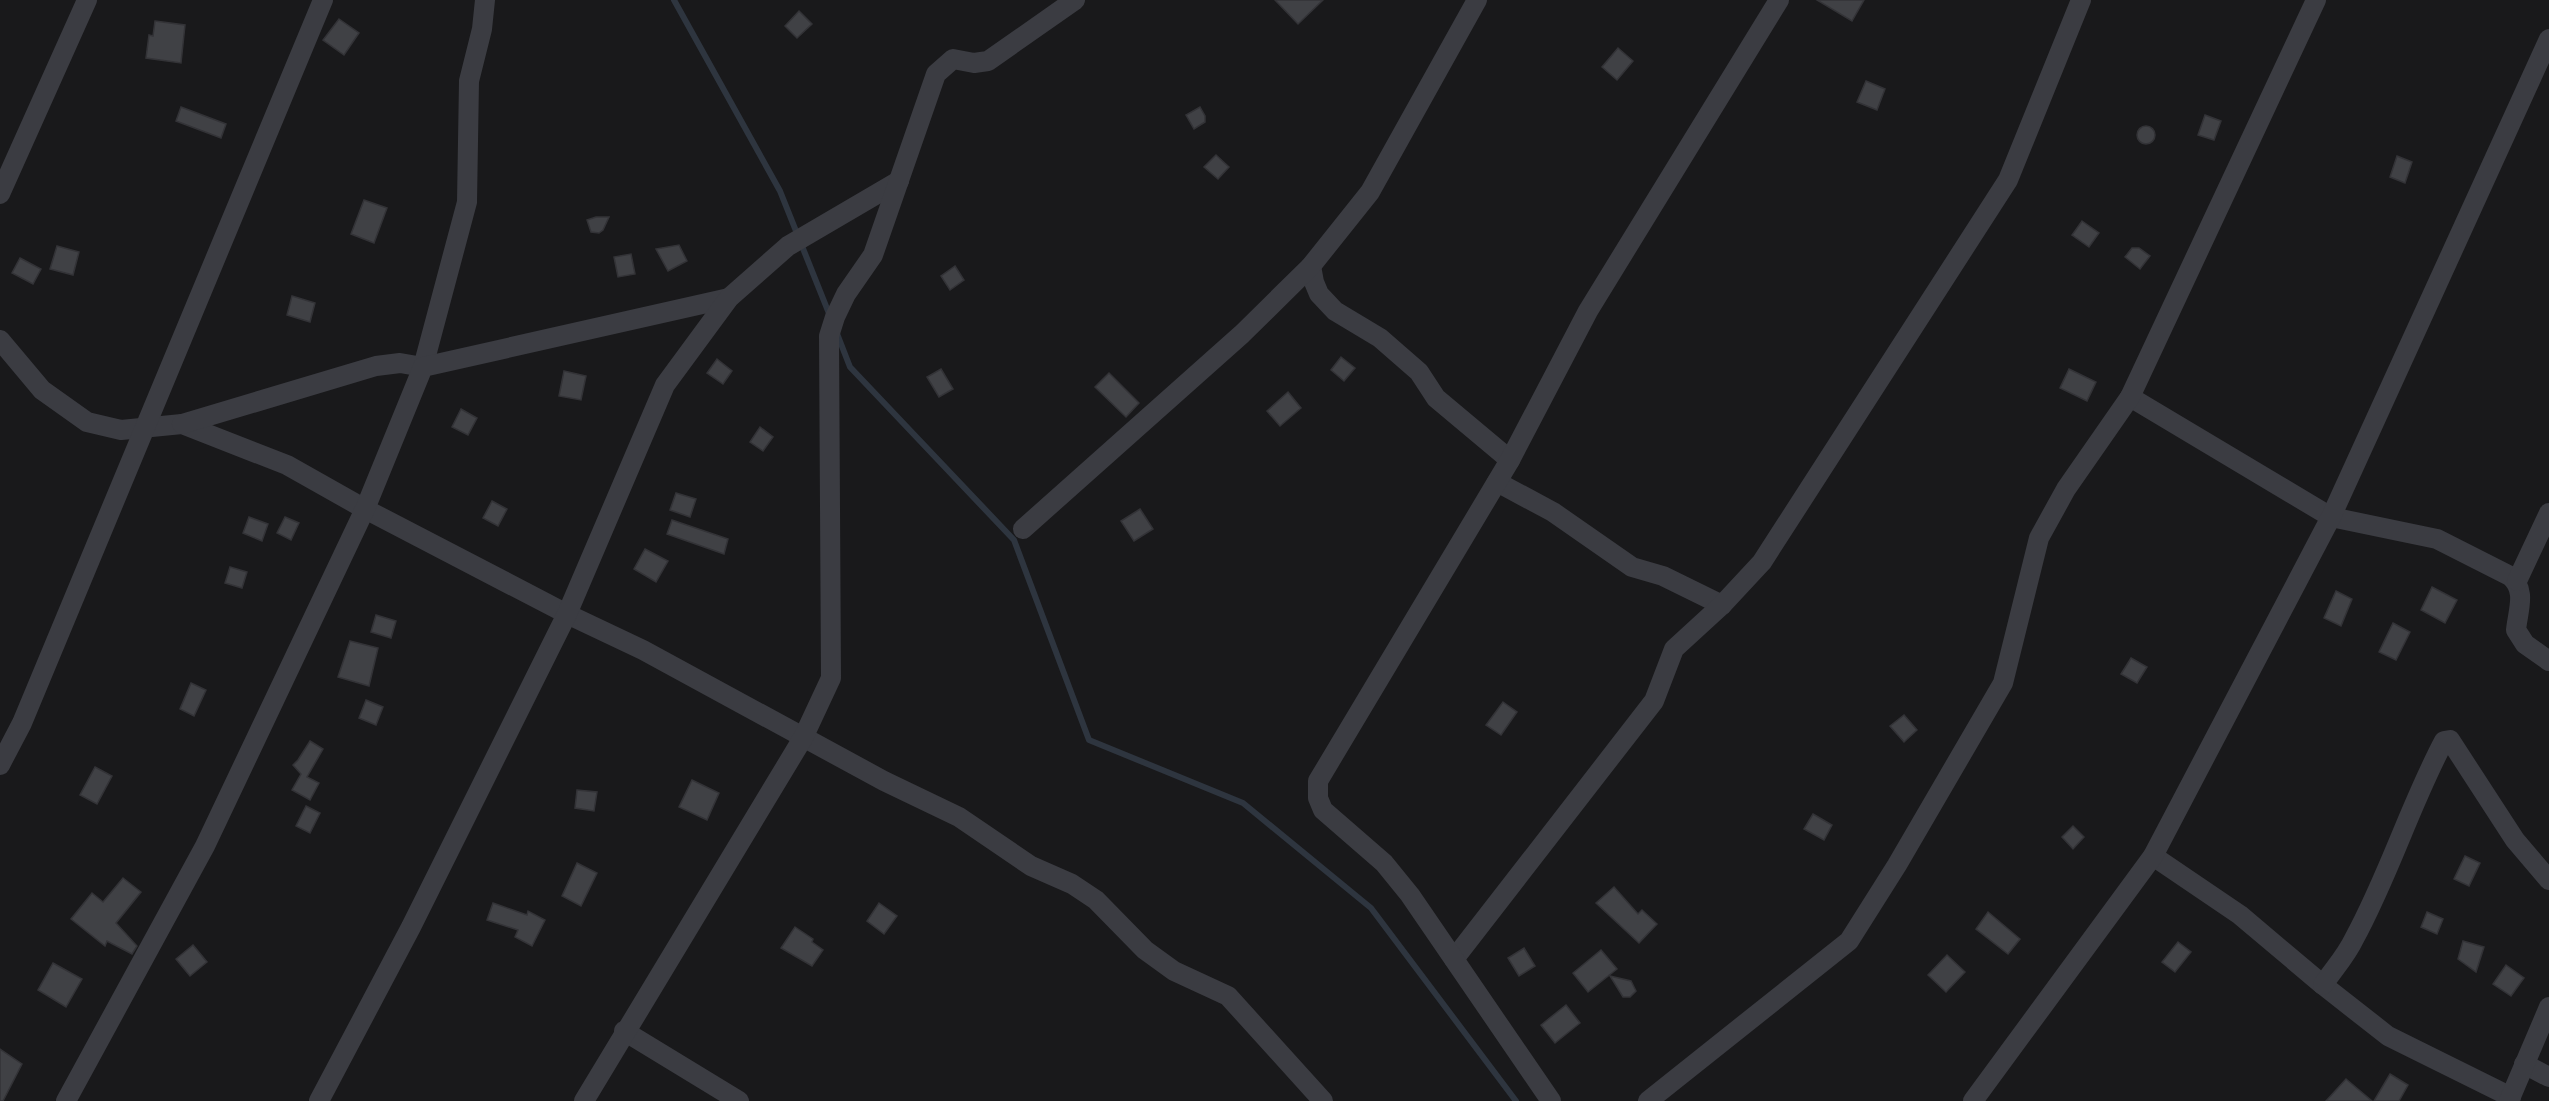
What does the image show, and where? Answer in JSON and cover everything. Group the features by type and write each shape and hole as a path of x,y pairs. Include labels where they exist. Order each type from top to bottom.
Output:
{"street":[{"path":"0,194 87,0"},
{"path":"0,765 22,723 323,0"},
{"path":"66,1101 205,846 365,509 423,367 467,202 469,81 482,29 485,0"},
{"path":"584,1101 624,1031 670,960 803,738 831,678 829,336 846,294 873,255 936,74 953,59 974,63 988,61 1075,0"},
{"path":"1023,529 1242,334 1311,266 1370,192 1477,0"},
{"path":"1551,1101 1410,895 1384,863 1323,810 1318,798 1318,781 1510,460 1588,311 1779,0"},
{"path":"1454,959 1654,701 1674,649 1722,605 1762,562 2008,180 2081,0"},
{"path":"1648,1101 1849,940 1897,866 2002,683 2039,538 2066,489 2130,397 2316,0"},
{"path":"1973,1101 2153,856 2331,517 2549,39"},
{"path":"318,1101 411,927 567,614 665,386 729,298 788,246 899,181"},
{"path":"1311,266 1319,294 1335,311 1380,338 1419,372 1436,399 1510,460"},
{"path":"0,340 42,390 87,422 121,430 182,424 376,366 400,363 423,367 729,298"},
{"path":"2130,397 2331,517 2437,539 2517,581 2521,590 2516,630 2525,644 2549,661"},
{"path":"182,424 287,465 365,509 643,651 901,790 959,817 1031,866 1072,884 1096,900 1145,950 1196,983 1228,996 1323,1101"},
{"path":"1497,482 1553,512 1632,567 1664,576 1722,605"},
{"path":"2517,581 2549,513"},
{"path":"2323,985 2353,942 2391,863 2425,777 2444,741 2447,740 2455,747 2516,840 2549,880"},
{"path":"2153,856 2240,915 2388,1036 2510,1099 2549,1007"},
{"path":"624,1031 739,1101"},
{"path":"2524,1064 2549,1077"}],"building":[{"path":"1275,0 1323,0 1298,24"},
{"path":"1817,0 1864,0 1852,21"},
{"path":"799,11 812,24 797,38 785,26"},
{"path":"339,19 359,33 344,55 323,40"},
{"path":"155,21 185,25 181,63 146,58 149,35 153,36"},
{"path":"1618,48 1633,61 1617,80 1602,67"},
{"path":"1866,81 1885,89 1877,110 1857,102"},
{"path":"181,107 226,124 221,138 176,121"},
{"path":"1200,107 1205,116 1205,122 1194,129 1186,115"},
{"path":"2205,115 2221,121 2214,140 2198,135"},
{"path":"2146,126 2152,129 2155,135 2152,141 2146,144 2140,141 2137,135 2140,129"},
{"path":"1216,155 1229,167 1218,179 1204,167"},
{"path":"2397,156 2412,162 2405,183 2390,177"},
{"path":"364,200 387,208 374,243 351,234"},
{"path":"609,217 603,230 599,233 591,232 587,220"},
{"path":"2082,221 2099,233 2089,247 2072,235"},
{"path":"679,245 687,261 668,271 656,249"},
{"path":"57,246 79,252 73,275 50,269"},
{"path":"2132,248 2139,248 2150,256 2140,269 2125,257"},
{"path":"631,254 635,274 618,277 614,257"},
{"path":"20,258 41,269 33,284 12,273"},
{"path":"955,266 964,280 950,290 941,276"},
{"path":"292,296 315,303 310,322 287,315"},
{"path":"1341,357 1355,368 1344,381 1331,370"},
{"path":"717,359 732,371 723,384 707,373"},
{"path":"941,369 953,389 939,397 927,377"},
{"path":"2069,369 2096,382 2087,401 2060,388"},
{"path":"564,371 586,376 581,400 559,396"},
{"path":"1109,373 1139,403 1126,417 1095,387"},
{"path":"1288,392 1301,408 1280,426 1267,411"},
{"path":"461,409 477,418 468,435 452,427"},
{"path":"760,427 773,437 763,451 750,442"},
{"path":"676,493 696,499 690,517 670,510"},
{"path":"492,501 507,509 498,526 483,518"},
{"path":"1140,509 1153,529 1134,541 1121,521"},
{"path":"249,517 268,524 262,541 243,533"},
{"path":"285,517 299,523 291,540 277,533"},
{"path":"672,520 728,539 724,554 667,534"},
{"path":"645,549 668,561 656,582 634,569"},
{"path":"230,567 247,572 242,588 225,583"},
{"path":"2432,587 2457,600 2445,623 2421,610"},
{"path":"2336,591 2352,599 2341,626 2324,618"},
{"path":"376,615 396,621 391,638 371,632"},
{"path":"2393,623 2410,632 2396,660 2379,652"},
{"path":"350,641 378,648 369,686 338,677"},
{"path":"2131,658 2147,667 2137,683 2121,674"},
{"path":"191,683 206,690 194,716 180,709"},
{"path":"366,700 383,707 376,725 359,718"},
{"path":"1503,702 1517,712 1501,735 1486,725"},
{"path":"1904,715 1917,730 1904,742 1890,726"},
{"path":"310,741 323,749 307,777 319,783 310,800 292,790 301,774 293,765"},
{"path":"95,767 112,776 97,804 80,795"},
{"path":"692,780 719,793 707,820 679,807"},
{"path":"577,790 597,792 594,811 575,808"},
{"path":"306,806 320,813 310,833 296,826"},
{"path":"1813,814 1832,825 1824,840 1804,829"},
{"path":"2073,826 2084,837 2073,849 2062,837"},
{"path":"2465,856 2480,863 2469,886 2454,879"},
{"path":"577,863 597,873 581,906 562,896"},
{"path":"123,878 141,892 116,923 137,946 132,954 107,941 105,946 71,919 92,893 103,902"},
{"path":"1614,887 1638,914 1642,910 1657,924 1639,943 1596,903"},
{"path":"493,903 527,915 528,911 545,920 532,946 515,937 518,930 487,920"},
{"path":"879,903 897,916 884,934 867,921"},
{"path":"1988,912 2020,939 2008,954 1976,929"},
{"path":"2427,912 2443,919 2437,934 2421,927"},
{"path":"795,927 813,939 812,942 823,950 812,966 781,948"},
{"path":"2463,941 2484,947 2476,972 2458,959"},
{"path":"2178,942 2191,952 2175,972 2162,962"},
{"path":"193,945 207,962 190,976 176,959"},
{"path":"1524,948 1535,966 1519,976 1508,958"},
{"path":"1601,950 1617,969 1588,992 1573,973"},
{"path":"1947,955 1965,972 1946,992 1928,975"},
{"path":"53,963 82,979 66,1007 38,990"},
{"path":"2506,965 2524,978 2511,996 2493,984"},
{"path":"1610,976 1631,981 1636,991 1630,997 1623,997"},
{"path":"1566,1005 1580,1023 1555,1043 1541,1025"},
{"path":"0,1049 22,1064 3,1101 0,1101"},
{"path":"2390,1074 2408,1085 2399,1101 2374,1101"},
{"path":"2346,1079 2372,1101 2326,1101"}],"waterway":[{"path":"674,0 780,191 830,316"},
{"path":"836,331 850,367 1014,540 1089,740 1243,803 1371,908 1516,1101"}]}
